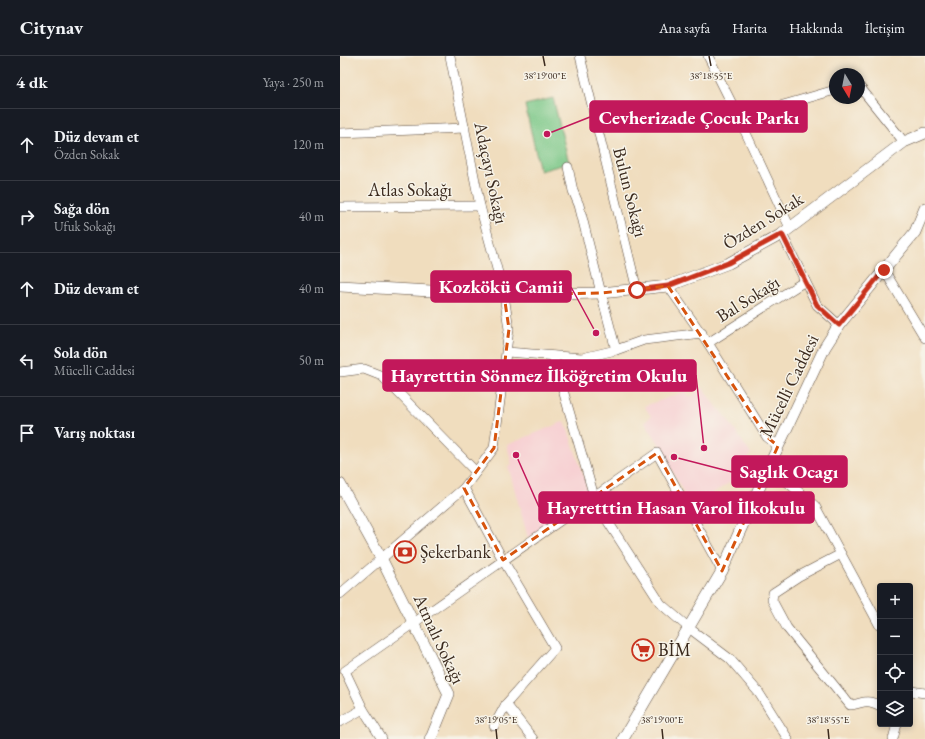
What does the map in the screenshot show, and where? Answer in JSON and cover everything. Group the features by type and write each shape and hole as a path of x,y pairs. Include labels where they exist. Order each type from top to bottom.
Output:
{"main road":[{"name":"Özden Sokak","path":"340,286 504,295 601,293 668,286 728,263 786,231 904,142 925,133"},
{"name":"Mücelli Caddesi","path":"623,739 722,571 778,446 825,347 839,325 915,232 925,208"},
{"name":"Atmalı Sokağı","path":"340,484 381,558 448,694 432,738"}],"street":[{"name":"Adaçayı Sokağı","path":"340,594 464,488 494,448 509,329 504,295 480,206 450,56"},
{"name":"Bulun Sokağı","path":"580,56 637,290"},
{"path":"708,56 739,118 805,281 817,305 839,325"},
{"path":"739,118 829,92"},
{"path":"865,93 904,142"},
{"path":"340,133 465,128"},
{"path":"568,167 573,191 579,205 616,350"},
{"name":"Atlas Sokağı","path":"340,207 480,206"},
{"path":"884,270 925,338"},
{"name":"Bal Sokağı","path":"708,343 805,281"},
{"path":"668,286 702,333 767,437 778,446"},
{"path":"507,352 582,358 616,350 644,340 702,333"},
{"path":"553,356 596,503 662,604 689,628 730,659 759,693 785,738"},
{"path":"340,372 364,369 382,376 476,472"},
{"path":"382,739 363,709 345,671 594,495 657,453 722,571"},
{"path":"769,466 815,506 877,620"},
{"path":"464,488 503,560 555,648 506,704 494,726"},
{"path":"841,554 799,576 773,593 772,600 787,628 850,705 856,705 864,702 872,702 877,704"},
{"path":"913,691 925,693"},
{"path":"506,704 533,739"},
{"path":"340,722 363,709"},
{"path":"893,739 896,727"}],"highlighted area":[{"path":"668,286 767,437 778,446 722,571 657,453 503,560 464,488 494,448 509,329 504,295 601,293"}],"shaded area":[{"path":"703,388 720,411 721,410 751,454 741,467 745,473 691,507 660,448 661,447 645,422 651,416 644,406 685,392 690,397"},
{"path":"565,421 590,495 528,538 508,466 512,465 507,445"}],"green space":[{"path":"553,98 569,163 540,171 525,105"}],"place":[{"name":"Cevherizade Çocuk Parkı","path":"547,134"},
{"name":"Kozkökü Camii","path":"596,333"},
{"name":"Hayretttin Sönmez İlköğretim Okulu","path":"704,448"},
{"name":"Hayretttin Hasan Varol İlkokulu","path":"516,455"},
{"name":"Saglık Ocagı","path":"674,457"},
{"name":"Şekerbank","path":"405,552"},
{"name":"BİM","path":"643,650"}],"route":[{"path":"637,290 668,286 728,263 782,234 817,305 839,325 884,270"}]}
